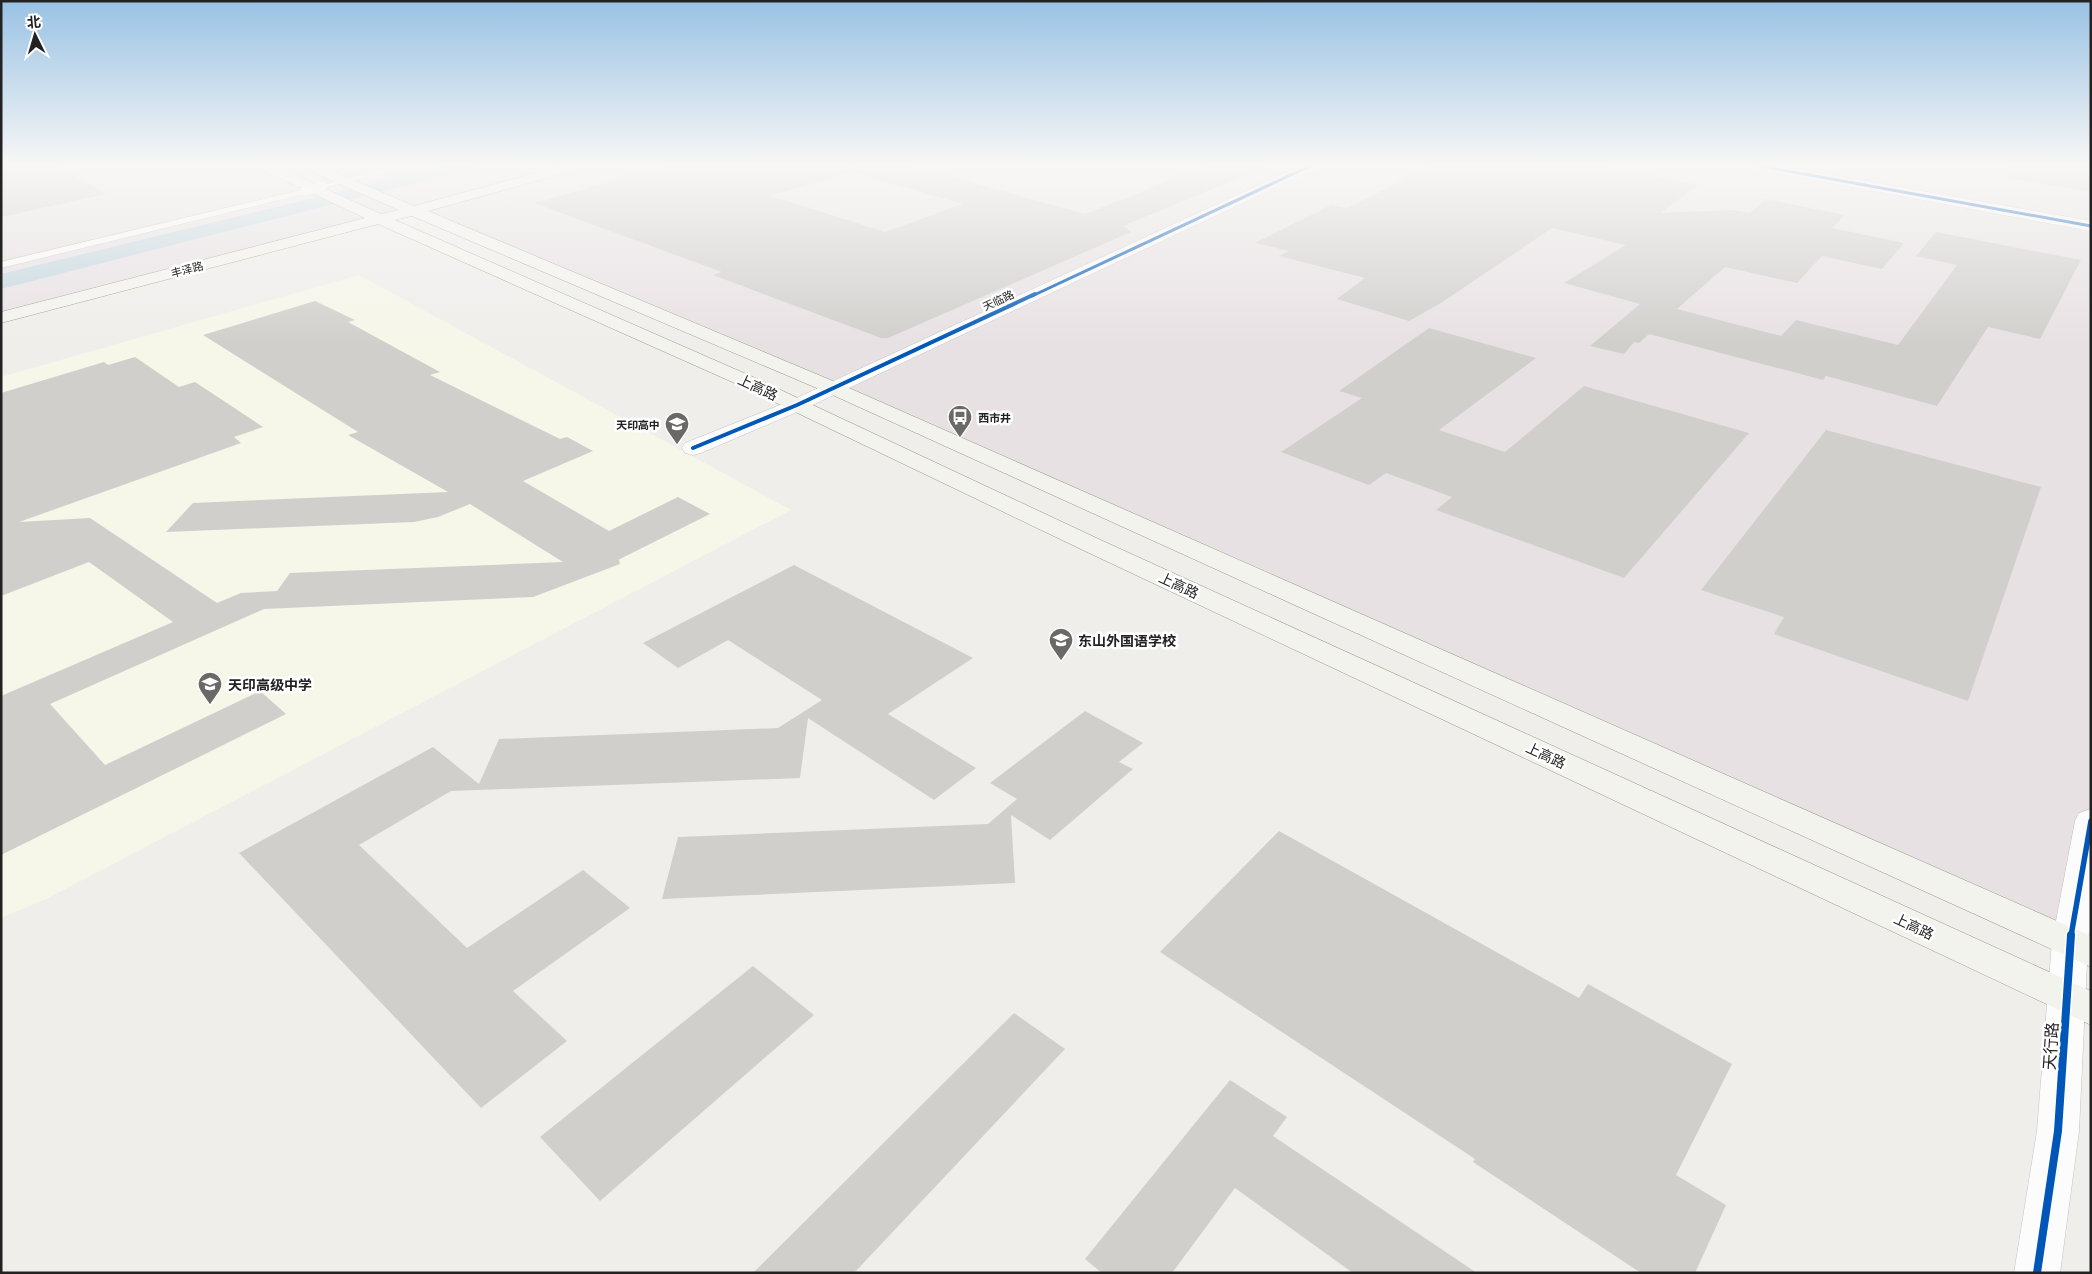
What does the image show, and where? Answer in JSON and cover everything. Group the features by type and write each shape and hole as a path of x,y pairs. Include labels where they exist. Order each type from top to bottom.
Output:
{"main road":[{"name":"丰泽路","path":"1,318 354,225"},
{"name":"上高路","path":"393,225 796,405 1096,547 2078,1003"},
{"name":"上高路","path":"446,225 833,388 2080,947"}],"street":[{"name":"天临路","path":"693,448 796,405 1182,225"},
{"name":"天行路","path":"2038,1273 2078,1003 2080,947 2091,821"}],"lane":[{"path":"1,265 163,225"}],"shaded area":[{"path":"1,225 356,225 1,317"},
{"path":"201,225 250,225 1,289 1,274"},
{"path":"445,225 2091,225 2091,951 1403,644"},
{"name":"天印高级中学","path":"359,275 791,510 46,899 1,918 1,377"}],"building":[{"path":"595,225 864,225 885,232 903,225 1124,225 1131,232 888,338 881,338 713,275 722,272"},
{"path":"1290,225 1835,225 1832,228 1904,243 1882,269 1822,256 1797,283 1725,267 1677,309 1781,336 1796,320 1898,345 1957,265 1916,256 1936,232 2081,260 2040,339 1988,327 1937,406 1826,376 1823,380 1649,334 1639,343 1634,342 1624,354 1590,346 1640,304 1564,283 1626,245 1552,228 1441,303 1409,321 1337,299 1365,278 1279,256 1289,251 1255,243"},
{"path":"315,301 355,320 348,322 440,372 430,375 560,439 567,437 593,451 523,481 609,531 678,497 710,514 618,560 620,564 533,597 264,609 50,704 105,765 260,691 286,714 1,855 1,696 173,622 89,562 1,596 1,393 104,362 108,365 135,357 179,387 195,382 263,427 234,437 241,443 19,522 90,518 217,603 241,593 277,591 290,573 563,562 470,504 438,517 414,522 166,532 193,503 448,492 348,435 358,432 203,335"},
{"path":"1429,328 1536,358 1439,430 1505,452 1584,386 1749,433 1624,578 1436,510 1452,497 1386,473 1369,485 1281,452 1362,398 1339,391"},
{"path":"1826,430 2041,487 1968,701 1774,634 1784,617 1701,590"},
{"path":"794,565 973,658 888,714 976,768 934,800 808,718 800,778 451,791 359,845 467,948 583,870 630,908 513,991 567,1041 481,1108 239,853 433,747 479,784 499,739 778,728 822,700 728,640 678,668 643,643"},
{"path":"1085,711 1143,743 1119,762 1133,769 1050,840 1011,815 1015,883 662,899 678,837 988,824 1017,799 990,783"},
{"path":"1279,831 1579,998 1588,984 1732,1064 1676,1175 1726,1205 1695,1273 1641,1273 1473,1162 1475,1159 1160,952"},
{"path":"753,966 814,1015 600,1201 540,1137"},
{"path":"1014,1013 1065,1049 854,1273 753,1273"},
{"path":"1230,1080 1287,1117 1273,1136 1477,1273 1353,1273 1235,1188 1172,1273 1102,1273 1085,1259"}],"cycle path":[{"path":"693,448 797,405 1182,225"},
{"path":"2037,1273 2058,1131 2070,942 2091,821"}],"place":[{"name":"西市井","path":"960,438"},
{"name":"天印高中","path":"677,445"},
{"name":"东山外国语学校","path":"1061,661"},
{"name":"天印高级中学","path":"210,705"}]}
